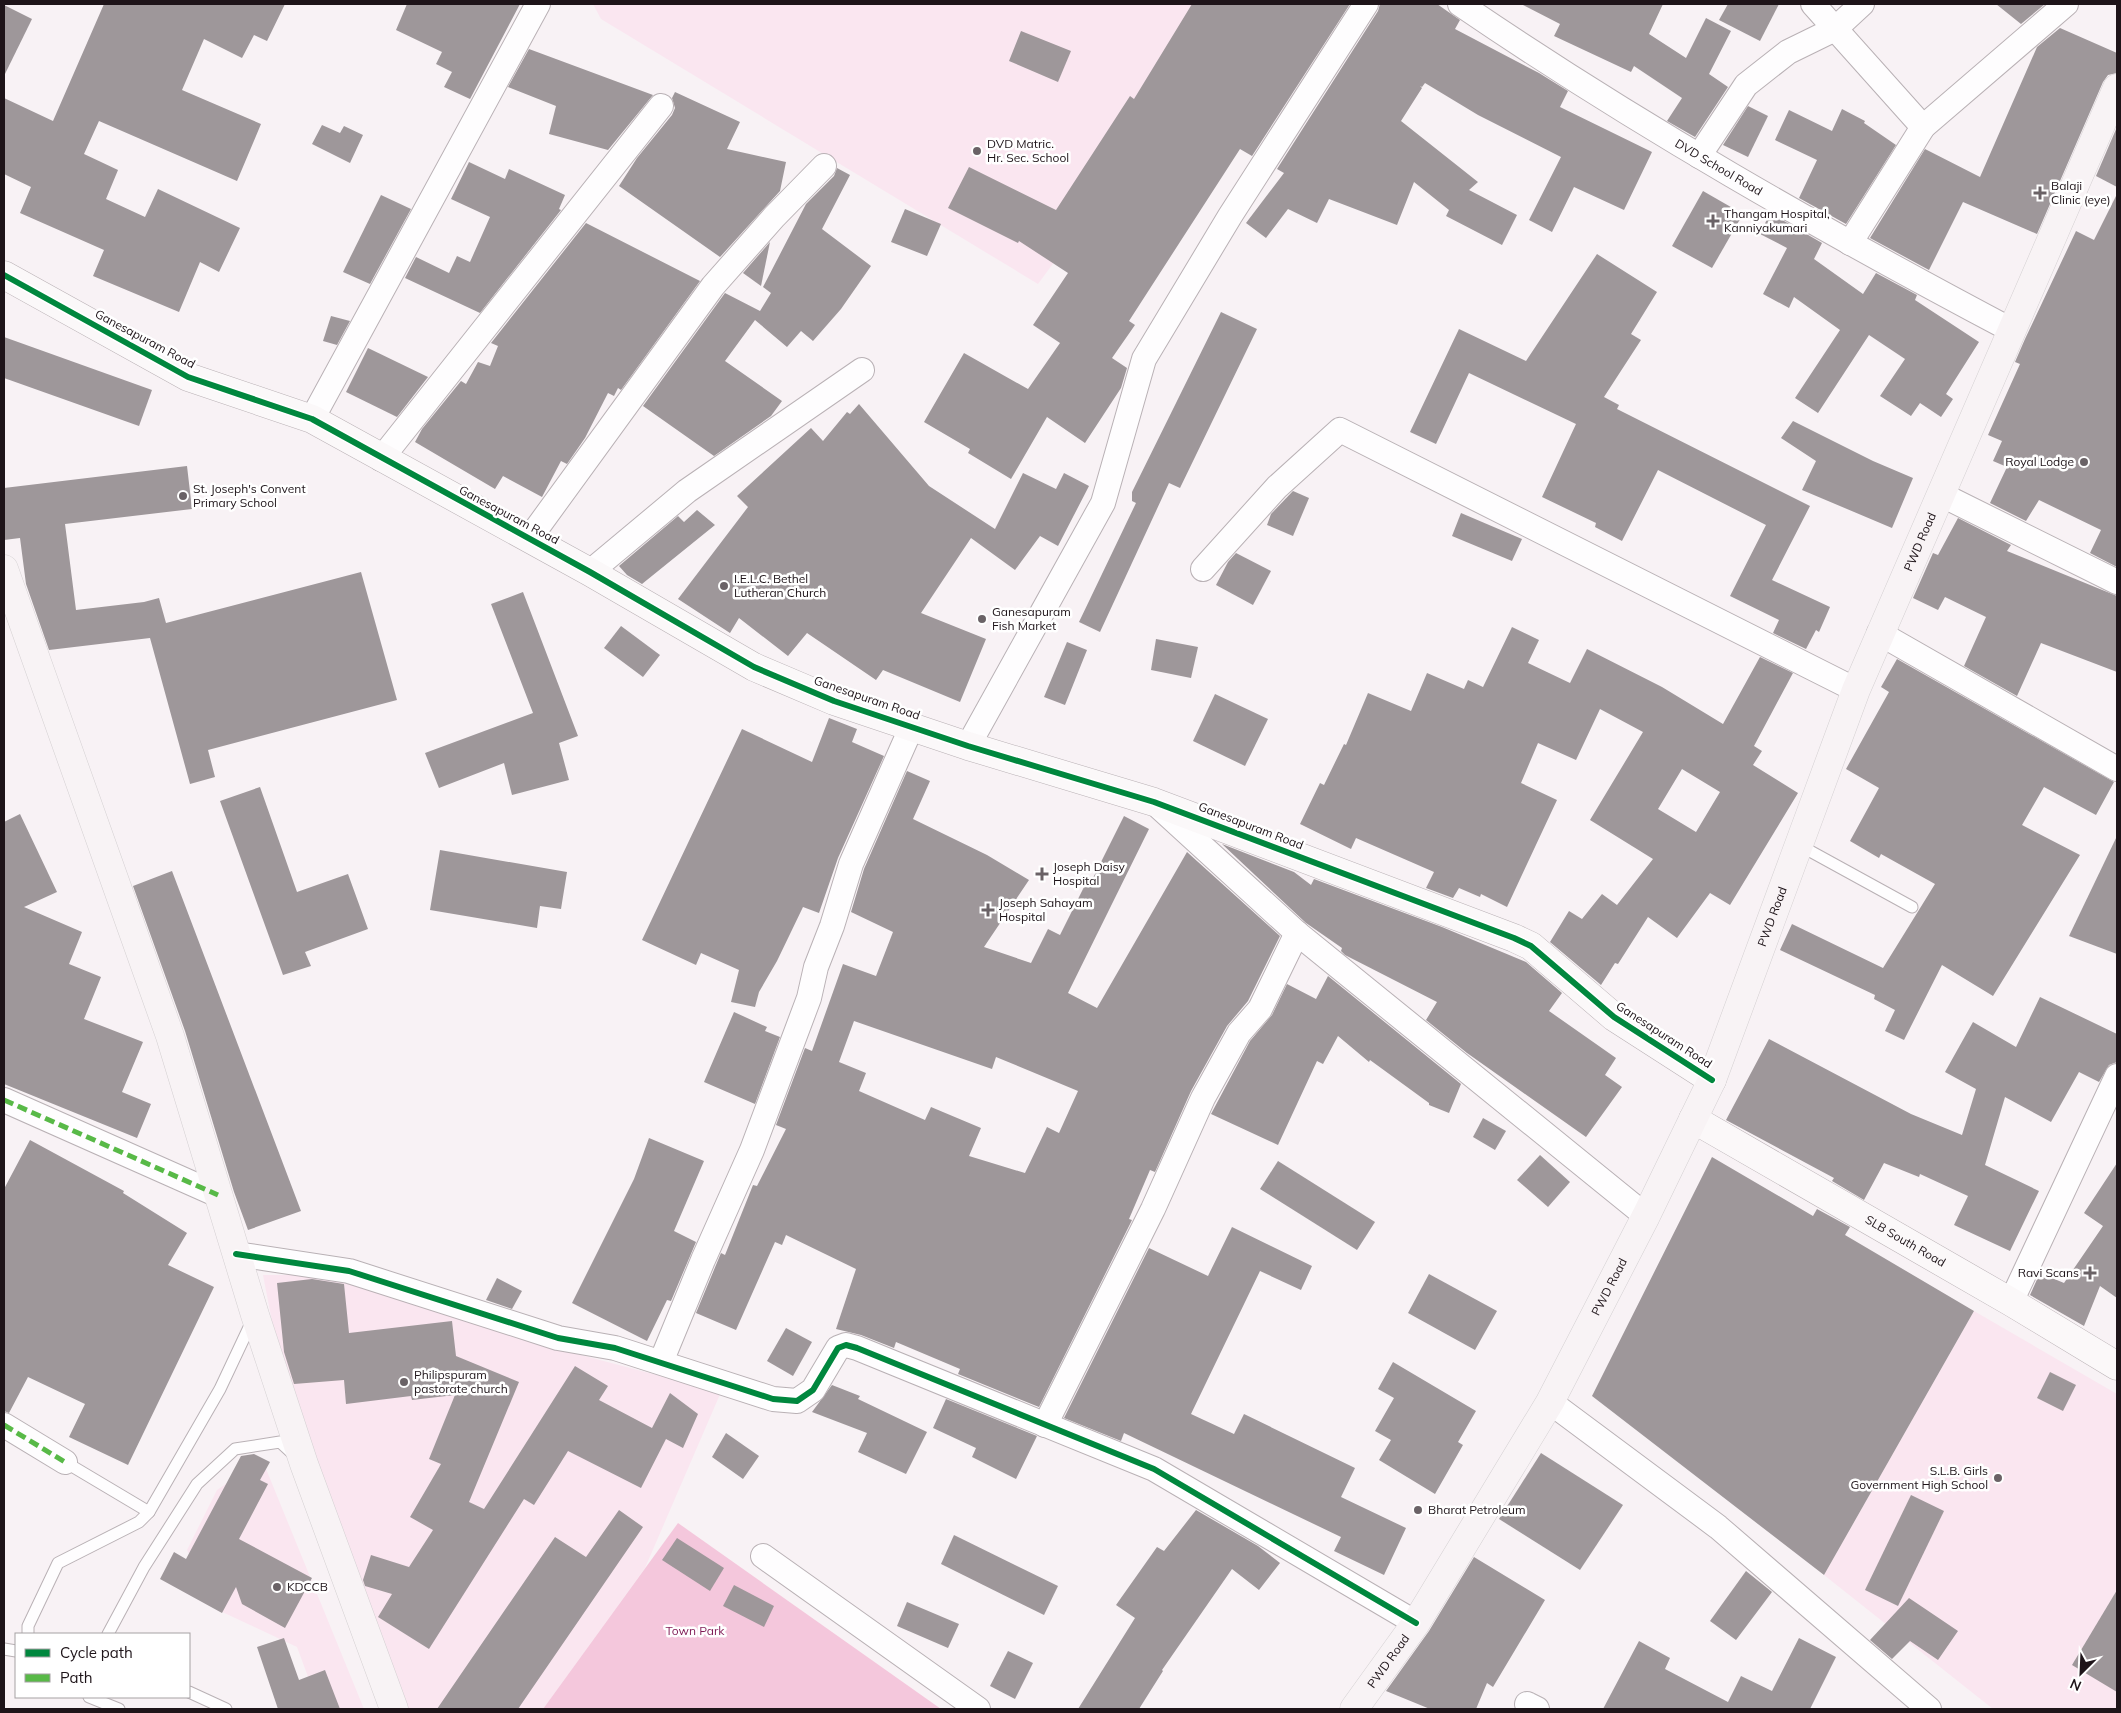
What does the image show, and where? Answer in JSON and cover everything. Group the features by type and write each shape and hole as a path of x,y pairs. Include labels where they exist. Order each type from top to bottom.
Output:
{"main road":[{"name":"PWD Road","path":"1354,1709 1416,1623 1550,1402 1646,1216 1712,1080 1856,690 1879,633 2013,331 2117,88"},
{"path":"4,569 170,1036 255,1315 304,1464 394,1709"}],"street":[{"path":"312,419 538,4"},
{"path":"968,746 1103,503 1144,359 1230,216 1366,4"},
{"name":"DVD School Road","path":"1460,4 1557,70 1699,156 1850,243 2013,331"},
{"path":"1813,4 1923,127"},
{"path":"1699,156 1746,85 1788,52 1835,29 1862,4"},
{"path":"1850,243 1923,127 2066,4"},
{"path":"381,459 661,106"},
{"path":"529,538 713,286 774,217 824,166"},
{"name":"Ganesapuram Road","path":"4,275 188,377 312,419 381,459 590,572 754,667 834,701 968,746 1154,802 1532,946 1614,1017 1712,1080"},
{"path":"590,572 687,491 862,370"},
{"path":"1203,569 1277,486 1340,430 1856,690"},
{"path":"1940,494 2117,582"},
{"path":"1879,633 2117,769"},
{"path":"661,1362 703,1260 752,1150 809,998 816,967 851,864 912,726"},
{"path":"1154,802 1297,933 1646,1216"},
{"path":"1045,1425 1154,1209 1203,1098 1239,1033 1260,1009 1297,933"},
{"path":"2011,1302 2117,1076"},
{"path":"4,1100 218,1195"},
{"name":"SLB South Road","path":"1693,1118 2011,1302 2117,1366"},
{"path":"236,1254 349,1272 558,1338 615,1348 773,1399 797,1402 813,1390 838,1348 846,1345 857,1348 1154,1469 1416,1623"},
{"path":"1550,1402 1718,1527 1930,1709"},
{"path":"4,1425 66,1462"},
{"path":"763,1556 978,1709"}],"lane":[{"path":"1799,845 1912,907"},
{"path":"28,1633 28,1626 58,1563 138,1522 149,1512 220,1389 255,1315"},
{"path":"109,1633 144,1567 197,1484 235,1449 280,1442 304,1464"},
{"path":"66,1462 149,1512"},
{"path":"190,1692 226,1709"},
{"path":"92,1698 119,1709"}],"shaded area":[{"name":"DVD Matric. Hr. Sec. School","path":"593,4 1244,4 1038,284 601,19"},
{"path":"263,1275 347,1275 528,1341 721,1392 645,1568 543,1709 405,1709 287,1399"},
{"name":"S.L.B. Girls Government High School","path":"1974,1311 2117,1394 2117,1709 1993,1709 1824,1575"},
{"path":"262,1459 364,1709 320,1709 297,1647 218,1610 187,1550 217,1490"}],"green space":[{"name":"Town Park","path":"678,1523 941,1709 543,1709"}],"building":[{"path":"104,4 285,4 267,41 254,35 242,58 204,39 182,90 261,124 237,181 99,121 84,154 118,170 106,199 145,217 158,189 240,228 219,272 200,262 179,312 93,276 104,250 20,213 31,187 4,174 4,98 53,121"},
{"path":"407,4 520,4 470,99 444,87 452,72 436,64 442,52 396,30"},
{"path":"1192,4 1350,4 1252,156 1240,149 1129,321 1135,325 1112,358 1127,368 1121,388 1085,443 1047,417 1011,479 968,453 970,449 924,422 964,353 1028,389 1060,343 1033,325 1068,273 1019,241 1018,243 948,208 969,167 1056,210 1130,96 1134,99"},
{"path":"1380,4 1437,4 1460,20 1455,29 1539,73 1568,91 1560,107 1652,152 1624,210 1574,187 1552,232 1529,220 1561,157 1478,115 1425,83 1422,87 1420,86 1422,88 1401,121 1478,182 1469,190 1517,215 1502,245 1446,216 1449,210 1414,182 1397,225 1329,199 1317,223 1288,209 1266,238 1246,223 1284,173 1277,169 1378,11"},
{"path":"1521,4 1663,4 1649,34 1686,58 1706,18 1731,31 1709,74 1728,87 1695,137 1667,121 1682,98 1634,66 1631,72 1554,36 1560,24"},
{"path":"1728,4 1779,4 1760,41 1719,20"},
{"path":"1996,4 2045,4 2021,24"},
{"path":"4,5 32,19 4,76"},
{"path":"2060,28 2117,53 2117,73 2108,75 2103,82 2037,234 1963,202 1929,270 1870,238 1925,149 1980,177 2037,47"},
{"path":"1021,31 1071,51 1058,82 1009,61"},
{"path":"529,49 653,95 608,150 549,134 556,106 508,87"},
{"path":"675,92 740,122 727,149 786,162 780,191 720,257 619,186 637,158 672,115 675,108 672,98"},
{"path":"1748,106 1768,116 1748,157 1723,145"},
{"path":"1842,109 1865,121 1864,123 1896,145 1846,224 1799,198 1817,160 1775,140 1789,110 1832,131"},
{"path":"322,125 340,133 344,126 363,135 350,163 312,144"},
{"path":"2117,127 2117,187 2096,176"},
{"path":"469,162 505,179 509,169 565,195 559,209 561,210 480,313 405,278 416,257 449,273 457,256 470,262 490,217 451,199"},
{"path":"837,168 850,175 822,229 871,266 841,309 813,341 801,331 787,347 755,320 725,361 782,401 771,416 714,456 643,406 725,293 760,311 771,293 763,287 806,204 834,176"},
{"path":"1703,191 1743,214 1712,268 1672,246"},
{"path":"2117,194 2117,567 2090,553 2101,530 2039,500 2026,521 1990,503 2007,467 1993,461 2002,441 1988,435 2020,364 2015,362 2076,231 2094,240"},
{"path":"381,195 411,209 370,284 343,272"},
{"path":"905,209 941,224 927,256 891,242"},
{"path":"1770,213 1822,243 1814,259 1863,294 1876,273 1917,295 1915,300 1979,342 1946,394 1953,399 1941,417 1920,403 1911,416 1880,396 1905,359 1869,335 1818,413 1795,398 1840,330 1794,297 1789,308 1763,294 1787,248 1760,234"},
{"path":"586,223 700,281 621,390 618,388 614,396 608,393 585,438 567,464 561,461 542,497 503,476 495,489 415,442 422,429 461,381 466,384 478,362 490,366 498,346 491,343"},
{"path":"770,242 761,286 743,273"},
{"path":"1597,254 1657,292 1631,334 1641,340 1604,397 1619,405 1617,409 1810,506 1772,580 1830,607 1819,632 1816,630 1806,649 1773,633 1779,620 1730,596 1766,525 1658,470 1622,541 1595,527 1596,523 1542,497 1576,424 1469,373 1436,444 1410,432 1459,329 1526,361"},
{"path":"1221,312 1257,329 1180,488 1169,483 1100,632 1079,622 1136,503 1132,501 1132,492"},
{"path":"331,316 350,321 337,345 323,341"},
{"path":"4,337 152,390 139,426 4,378"},
{"path":"368,348 428,377 397,417 346,392"},
{"path":"859,404 929,486 995,529 1023,473 1056,489 1064,473 1089,486 1058,546 1040,536 1015,570 971,538 921,613 986,639 960,702 883,670 876,680 807,633 788,656 739,618 730,633 678,599 748,507 737,496 811,428 823,441 847,412 850,414"},
{"path":"1793,421 1873,461 1913,478 1892,528 1802,490 1816,461 1781,438"},
{"path":"187,466 192,509 65,524 76,610 144,602 159,598 166,623 361,572 397,700 208,750 215,777 190,784 150,638 49,650 26,584 20,538 4,540 4,488"},
{"path":"1293,491 1309,498 1293,536 1267,525 1271,514"},
{"path":"697,510 715,525 642,584 627,575 619,566 678,516 684,522"},
{"path":"1461,513 1522,539 1512,561 1452,536"},
{"path":"1958,518 2011,545 2007,551 2117,596 2117,672 2041,643 2017,696 1964,666 1986,617 1945,597 1938,610 1913,598 1933,553 1938,555"},
{"path":"1236,553 1271,571 1253,605 1216,585 1228,562"},
{"path":"523,592 578,736 559,743 569,780 512,795 504,763 439,788 425,753 533,713 491,604"},
{"path":"621,626 660,655 643,677 604,648"},
{"path":"1512,627 1539,640 1528,663 1570,683 1587,649 1662,687 1723,724 1760,657 1793,673 1754,746 1762,751 1753,765 1798,793 1730,905 1710,893 1677,938 1648,917 1618,964 1615,963 1601,985 1550,942 1569,911 1582,919 1602,894 1617,905 1653,859 1590,820 1643,732 1600,709 1576,760 1538,743 1521,783 1557,800 1507,907 1481,894 1480,897 1459,888 1453,898 1426,888 1434,872 1356,838 1351,849 1300,824 1320,783 1324,785 1344,744 1346,745 1368,693 1411,711 1427,673 1464,689 1468,680 1483,687","holes":["1682,769 1720,792 1696,832 1658,809"]},
{"path":"1156,639 1198,647 1191,678 1151,670"},
{"path":"1067,642 1087,650 1065,705 1044,697"},
{"path":"1897,659 2114,782 2096,815 2044,787 2022,825 2080,855 1993,996 1942,965 1904,1040 1885,1031 1895,1010 1874,999 1875,995 1780,950 1792,924 1883,968 1935,884 1881,854 1879,858 1850,841 1879,788 1846,769 1889,692 1881,687"},
{"path":"1215,694 1268,719 1245,766 1193,741"},
{"path":"829,718 857,729 852,742 884,756 838,858 819,913 803,907 777,961 759,992 755,1007 731,1002 739,970 701,953 696,965 642,940 742,729 812,762"},
{"path":"907,771 930,781 913,819 987,855 1029,880 984,947 1031,963 1048,929 1060,935 1087,881 1091,882 1124,816 1149,829 1068,993 1097,1008 1187,852 1280,936 1248,1001 1227,1026 1191,1091 1155,1172 1150,1170 1129,1219 1132,1220 1039,1407 958,1374 960,1369 896,1342 894,1348 861,1335 836,1329 856,1269 786,1235 782,1245 775,1242 736,1330 696,1313 721,1253 725,1255 753,1185 757,1186 786,1129 776,1125 805,1048 812,1051 843,964 876,976 893,932 851,912 864,869","holes":["854,1021 992,1069 996,1057 1078,1091 1059,1133 1047,1127 1025,1173 969,1156 981,1128 931,1107 925,1120 859,1091 866,1073 839,1062"]},
{"path":"260,787 297,892 348,874 368,929 305,952 311,966 283,975 220,801"},
{"path":"20,814 57,892 24,907 82,932 69,964 101,977 84,1019 143,1042 122,1092 151,1104 137,1138 4,1084 4,822"},
{"path":"2117,836 2117,954 2069,936"},
{"path":"1222,844 1294,872 1311,885 1314,879 1442,927 1526,962 1562,993 1549,1011 1616,1058 1605,1075 1622,1087 1586,1137 1467,1053 1426,1020 1437,1002 1345,955 1341,951 1342,948 1306,923"},
{"path":"440,850 567,872 561,909 540,906 537,928 430,910"},
{"path":"172,871 301,1211 248,1230 234,1192 185,1031 133,886"},
{"path":"1328,976 1461,1084 1449,1113 1429,1105 1429,1103 1370,1060 1369,1062 1338,1036 1323,1064 1317,1061 1278,1145 1211,1114 1250,1041 1272,1015 1287,984 1316,999"},
{"path":"2040,997 2117,1034 2117,1062 2109,1065 2099,1082 2079,1072 2051,1122 2005,1097 1985,1165 2039,1191 2010,1251 1954,1225 1968,1196 1920,1174 1919,1177 1884,1163 1864,1200 1832,1181 1834,1178 1726,1120 1769,1039 1911,1114 1962,1135 1976,1089 1945,1072 1973,1022 2016,1047"},
{"path":"734,1012 767,1027 765,1031 780,1037 755,1104 704,1082"},
{"path":"1483,1118 1506,1131 1495,1150 1473,1137"},
{"path":"649,1138 704,1161 674,1231 696,1242 671,1301 667,1300 647,1341 572,1303 634,1179"},
{"path":"30,1140 124,1191 123,1193 187,1233 168,1265 214,1287 128,1465 69,1437 85,1404 28,1377 9,1413 4,1411 4,1189"},
{"path":"1540,1155 1570,1182 1548,1207 1517,1180"},
{"path":"1712,1157 1813,1216 1817,1209 1850,1227 1845,1235 1974,1311 1824,1575 1592,1396"},
{"path":"1278,1161 1375,1222 1357,1250 1260,1189"},
{"path":"2117,1163 2117,1298 2100,1286 2084,1326 2030,1295 2040,1273 2064,1283 2103,1226 2084,1213"},
{"path":"1232,1227 1312,1266 1301,1290 1260,1271 1191,1414 1234,1434 1244,1414 1355,1468 1341,1497 1406,1528 1384,1575 1334,1551 1341,1537 1124,1433 1121,1441 1064,1418 1149,1248 1208,1276"},
{"path":"1429,1274 1497,1311 1475,1350 1408,1313"},
{"path":"497,1278 522,1291 512,1309 486,1300"},
{"path":"312,1279 344,1284 349,1333 452,1321 456,1356 519,1382 469,1502 484,1509 575,1366 608,1386 599,1400 652,1428 670,1393 698,1414 683,1448 666,1439 641,1488 568,1451 534,1505 524,1499 429,1649 378,1617 392,1594 365,1586 363,1580 371,1555 409,1567 433,1530 410,1517 441,1464 429,1459 455,1395 412,1400 411,1396 346,1404 344,1380 294,1384 284,1352 277,1283"},
{"path":"786,1328 812,1342 793,1376 767,1361"},
{"path":"1393,1362 1476,1411 1458,1442 1463,1445 1435,1494 1379,1460 1391,1440 1375,1431 1394,1398 1378,1389"},
{"path":"2050,1372 2076,1385 2063,1411 2037,1398"},
{"path":"832,1385 860,1396 858,1399 927,1432 906,1474 858,1452 867,1433 812,1412"},
{"path":"946,1399 1037,1436 1016,1479 972,1457 976,1448 933,1428"},
{"path":"726,1433 759,1456 743,1479 712,1457"},
{"path":"1541,1453 1623,1505 1580,1570 1499,1519"},
{"path":"254,1454 270,1462 260,1480 268,1484 239,1539 312,1578 285,1628 242,1604 236,1587 222,1613 160,1579 174,1552 186,1559 241,1456"},
{"path":"1911,1495 1944,1511 1898,1606 1865,1590"},
{"path":"619,1510 643,1527 518,1709 437,1709 555,1537 586,1557"},
{"path":"1196,1510 1258,1546 1280,1563 1259,1590 1232,1569 1162,1670 1139,1709 1078,1709 1135,1618 1116,1605 1157,1547 1164,1551"},
{"path":"954,1535 1058,1586 1044,1615 941,1564"},
{"path":"677,1538 724,1568 710,1591 662,1560"},
{"path":"1474,1557 1545,1600 1493,1687 1487,1683 1476,1709 1430,1709 1386,1691 1429,1631"},
{"path":"1746,1571 1772,1592 1736,1640 1710,1621"},
{"path":"734,1585 774,1606 764,1627 723,1606"},
{"path":"2117,1590 2117,1692 2072,1665"},
{"path":"1909,1598 1958,1631 1938,1660 1910,1641 1892,1659 1870,1640"},
{"path":"907,1602 959,1624 948,1648 897,1626"},
{"path":"284,1638 299,1680 325,1670 340,1709 278,1709 257,1647"},
{"path":"1799,1638 1836,1657 1810,1709 1603,1709 1639,1641 1670,1658 1665,1669 1728,1702 1741,1676 1772,1691"},
{"path":"1008,1651 1033,1663 1015,1699 990,1686"}],"marked path":[{"path":"4,1100 218,1195"},
{"path":"4,1425 65,1462"}],"cycle path":[{"path":"4,275 188,377 312,419 590,572 754,667 834,701 968,746 1154,802 1531,946 1614,1017 1712,1080"},
{"path":"236,1254 349,1271 558,1338 615,1348 773,1399 797,1401 813,1390 838,1348 846,1345 857,1348 1154,1469 1416,1623"}],"place":[{"name":"DVD Matric. Hr. Sec. School","path":"977,151"},
{"name":"Balaji Clinic (eye)","path":"2040,193"},
{"name":"Thangam Hospital, Kanniyakumari","path":"1713,221"},
{"name":"Royal Lodge","path":"2084,462"},
{"name":"St. Joseph's Convent Primary School","path":"183,496"},
{"name":"I.E.L.C. Bethel Lutheran Church","path":"724,586"},
{"name":"Ganesapuram Fish Market","path":"982,619"},
{"name":"Joseph Daisy Hospital","path":"1042,874"},
{"name":"Joseph Sahayam Hospital","path":"988,910"},
{"name":"Ravi Scans","path":"2090,1273"},
{"name":"Philipspuram pastorate church","path":"404,1382"},
{"name":"S.L.B. Girls Government High School","path":"1998,1478"},
{"name":"Bharat Petroleum","path":"1418,1510"},
{"name":"KDCCB","path":"277,1587"}]}
